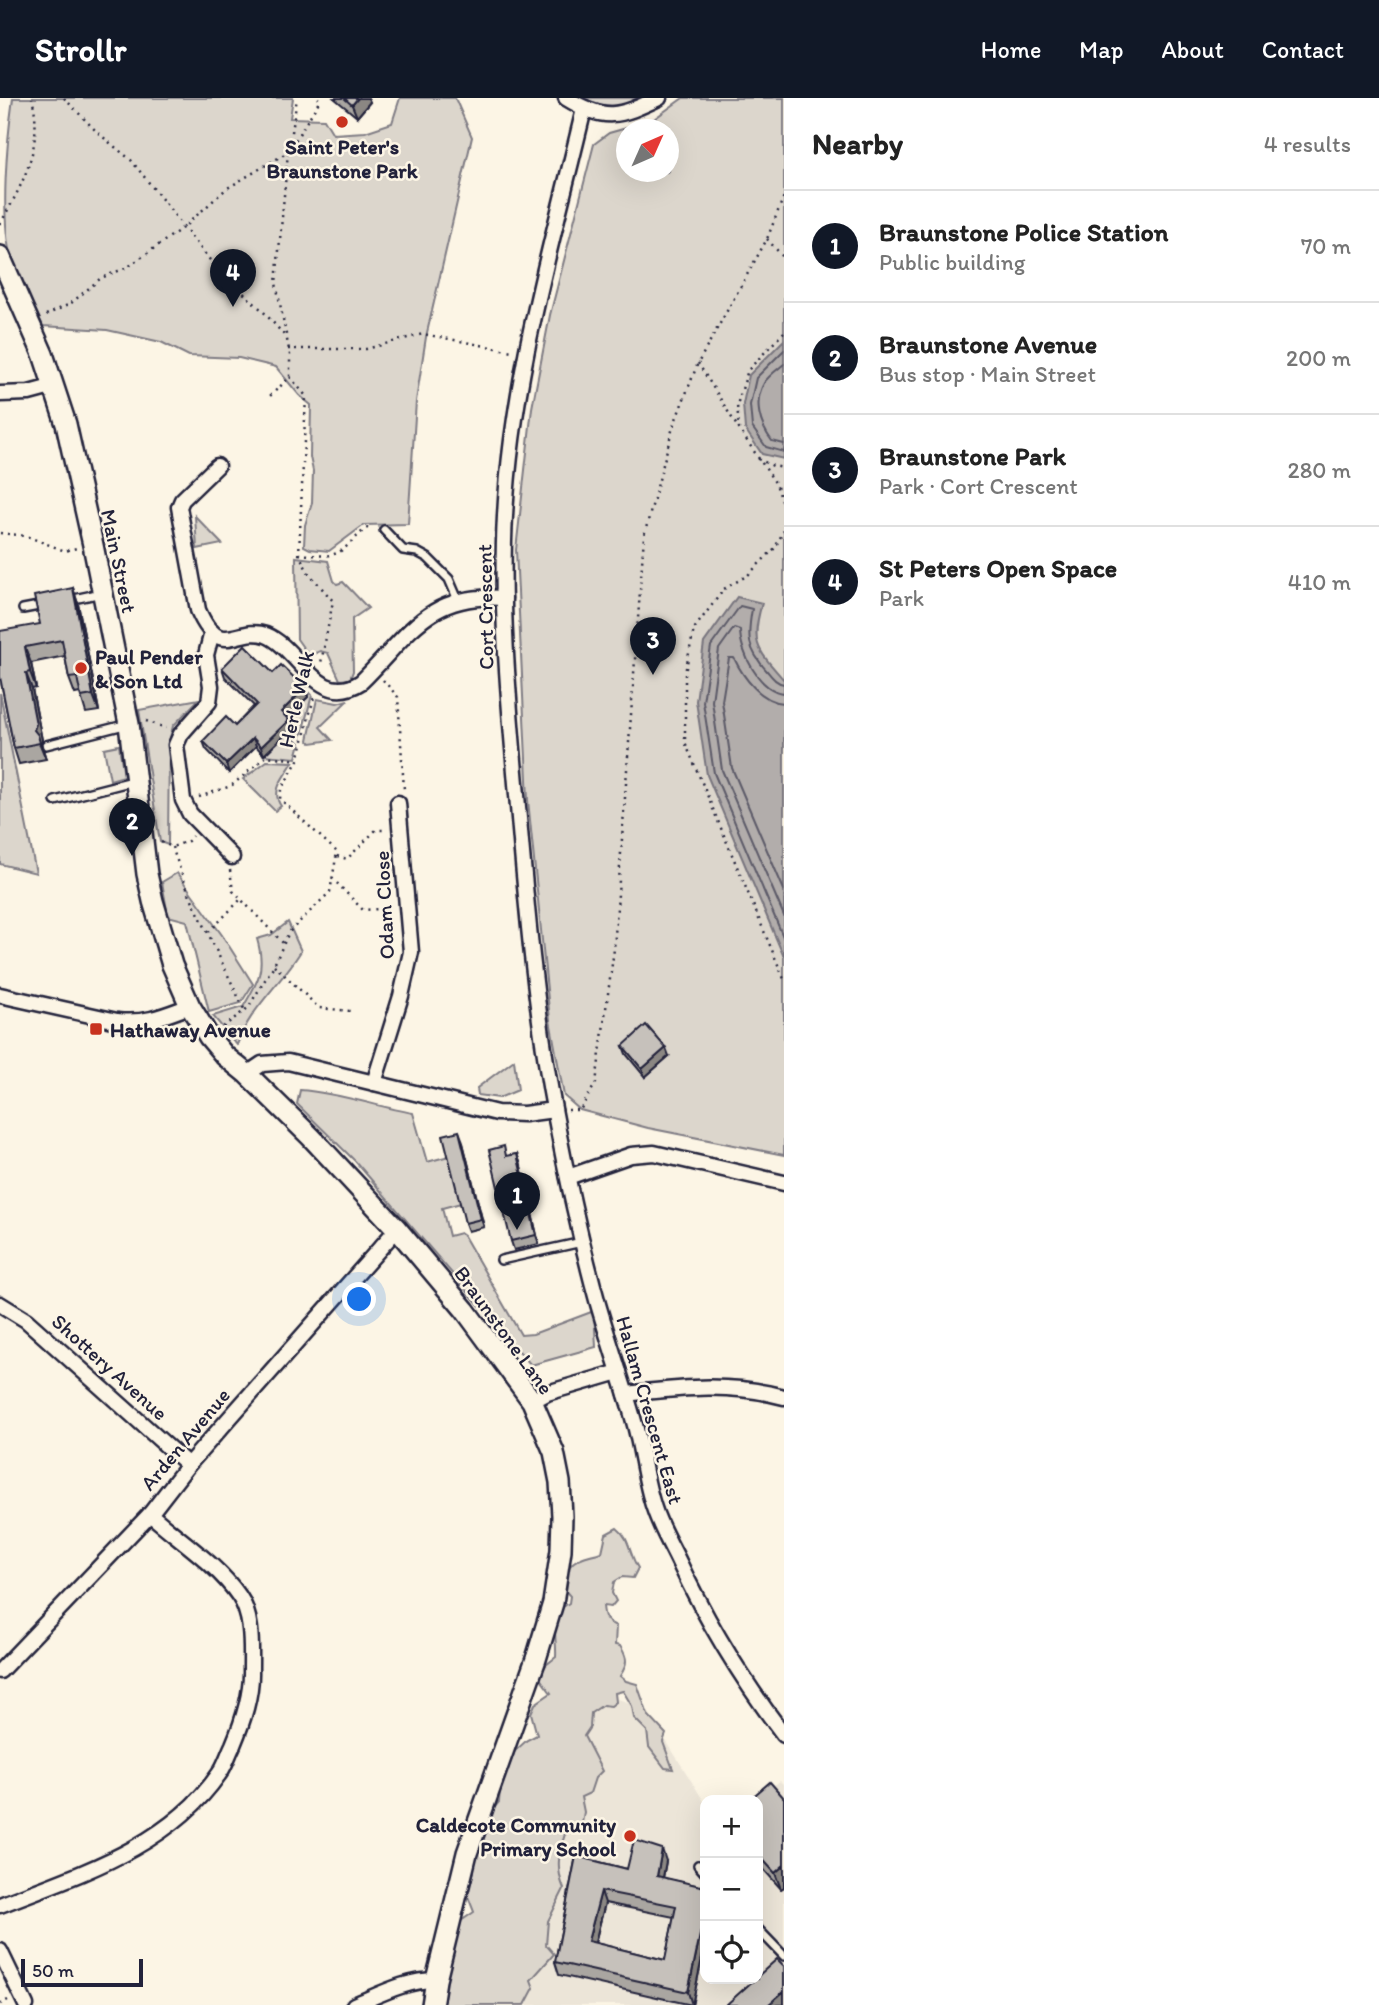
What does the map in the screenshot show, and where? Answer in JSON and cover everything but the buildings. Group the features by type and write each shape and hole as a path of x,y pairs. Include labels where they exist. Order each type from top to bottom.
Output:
{"street":[{"path":"566,98 584,110 606,116 659,98"},
{"name":"Cort Crescent","path":"554,1110 523,867 509,709 504,598 505,516 513,429 526,354 546,258 584,110"},
{"name":"Main Street","path":"0,256 55,386 66,424 129,724 153,901 172,965 190,1006"},
{"path":"0,394 29,393 55,386"},
{"path":"217,466 182,500 179,507 198,610 204,624 222,638 264,634 279,643 318,682 334,689 352,688 438,608 479,596 504,598"},
{"path":"212,632 206,655 211,687 209,702 181,734 176,745 184,803 190,814 232,857"},
{"name":"Odam Close","path":"374,1083 401,996 411,951 398,803"},
{"path":"0,995 117,1021 133,1022 146,1022 190,1006"},
{"name":"Braunstone Lane","path":"190,1006 209,1037 225,1056 311,1137 397,1229 465,1310 532,1401 554,1452 560,1482 561,1550 553,1603 536,1659 467,1853 432,2005"},
{"path":"247,1074 262,1065 288,1062 496,1113 524,1114 554,1110"},
{"name":"Hallam Crescent East","path":"554,1110 583,1242 635,1423 654,1509 703,1613 753,1695 784,1735"},
{"path":"568,1177 631,1155 654,1153 784,1183"},
{"name":"Arden Avenue","path":"0,1671 149,1514 188,1465 397,1229"},
{"name":"Shottery Avenue","path":"0,1304 26,1320 188,1465"},
{"path":"532,1401 547,1393 619,1372"},
{"path":"626,1394 713,1386 761,1390 784,1397"},
{"path":"0,1905 80,1874 149,1841 187,1812 220,1773 241,1727 251,1684 251,1634 241,1599 222,1576 149,1514"},
{"path":"0,1951 26,2005"},
{"path":"354,2005 403,1984 436,1980"}],"lane":[{"path":"384,530 402,550 417,552 428,558 449,579 458,600"},
{"path":"63,601 103,593"},
{"path":"23,609 49,603"},
{"path":"46,746 129,724"},
{"path":"55,801 137,780"},
{"path":"501,1260 583,1242"},
{"path":"763,1934 784,1956"}],"path":[{"path":"0,224 18,194 34,152 32,98"},
{"path":"64,98 98,133 131,160 217,269 262,310 286,337"},
{"path":"297,98 276,283 288,349 290,377 306,396 299,554 330,557 338,554 366,528 384,530"},
{"path":"30,323 70,304 101,278 128,267 185,226 226,189 289,151 320,100 318,98"},
{"path":"554,1110 580,1110 596,1083 614,949 644,536 673,427 698,363 766,239 784,196"},
{"path":"766,239 784,258"},
{"path":"739,429 737,405 748,370 784,332"},
{"path":"288,349 366,349 423,334 526,354"},
{"path":"698,363 776,484 784,507"},
{"path":"270,396 290,377"},
{"path":"758,459 773,467 784,468"},
{"path":"784,530 775,548 748,576 724,589 694,629 685,673 685,742 784,979"},
{"path":"0,533 26,536 65,551 93,545"},
{"name":"Herle Walk","path":"299,554 308,572 333,601 318,682 298,760 281,790 280,799 329,844 337,852 337,856"},
{"path":"373,670 398,697 405,796 398,803"},
{"path":"129,724 144,721 181,734"},
{"path":"184,803 231,786 267,756 298,760"},
{"path":"144,839 172,847 188,841 201,825"},
{"path":"209,1037 244,1011 274,965 289,932 330,891 337,856 346,859 376,830 400,829"},
{"path":"172,847 188,891 244,1011"},
{"path":"232,857 229,871 233,891 284,945"},
{"path":"332,878 363,909 380,909"},
{"path":"209,933 241,899"},
{"path":"274,965 319,1008 351,1011"}],"shaded area":[{"path":"13,98 293,98 290,118 324,119 333,134 365,132 392,123 400,98 455,98 472,137 426,337 416,401 408,524 364,525 329,551 304,546 305,525 312,503 311,405 276,367 239,358 189,356 161,342 107,330 43,326 11,258 8,241 6,179"},
{"path":"583,98 648,98 633,104 616,106 598,104"},
{"path":"683,98 784,98 784,1155 648,1128 580,1110 564,1096 550,1020 528,800 516,550 532,408 550,315 594,144 616,131 616,182 679,182 679,119 654,119"},
{"path":"195,516 222,544 197,549"},
{"path":"296,557 328,561 334,581 337,584 343,582 368,608 352,619 353,671 350,679 340,680 328,653 320,651 309,656 297,639"},
{"path":"0,693 36,873 0,864"},
{"path":"310,693 312,695 301,737 284,720"},
{"path":"199,699 173,726 169,742 168,845 160,842 139,710"},
{"path":"317,699 337,703 348,700 320,727 332,740 311,743 308,740"},
{"path":"288,732 300,743 296,758 264,755"},
{"path":"119,745 124,776 110,780 104,748"},
{"path":"267,761 293,762 278,789 281,806 275,811 243,779"},
{"path":"177,873 222,935 253,984 241,1003 209,1012 187,921 168,916 162,882"},
{"path":"288,922 301,951 250,1019 237,1045 213,1016 243,1007 259,975 261,959 257,939 271,935"},
{"path":"514,1060 518,1090 499,1098 478,1095 477,1088"},
{"path":"300,1090 413,1113 427,1162 449,1156 461,1203 442,1208 449,1236 460,1233 464,1236 521,1335 533,1334 594,1311 596,1347 531,1365 355,1161 297,1104"},
{"path":"617,1528 624,1536 638,1568 633,1578 622,1577 614,1582 612,1593 616,1601 611,1607 603,1606 604,1613 607,1620 616,1626 615,1645 620,1646 626,1658 620,1676 637,1684 648,1715 666,1734 663,1742 673,1769 665,1768 649,1747 647,1731 634,1718 632,1706 623,1691 615,1693 616,1702 611,1706 603,1705 591,1713 590,1727 584,1736 602,1771 595,1778 590,1793 581,1797 584,1812 581,1828 565,1834 559,1855 564,1889 548,1921 546,1945 554,1954 531,1980 534,1988 525,2005 444,2005 441,1988 456,1931 461,1921 474,1912 467,1894 474,1872 472,1855 487,1816 499,1802 500,1789 515,1751 537,1735 531,1713 535,1704 551,1693 539,1677 546,1665 556,1657 557,1611 569,1603 570,1596 563,1588 567,1571 579,1559 602,1552 606,1534"},
{"name":"Caldecote Community Primary School","path":"593,1692 645,1707 700,1795 700,1984 763,1984 763,1795 760,1795 780,1781 784,1785 784,2005 511,2005"}],"water":[{"path":"784,340 784,459 762,454 745,429 743,404 749,375"},
{"path":"737,597 762,603 758,617 758,645 767,661 784,680 784,957 707,775 696,701 704,643"}],"place":[{"name":"Saint Peter's Braunstone Park","path":"342,122"},
{"name":"St Peters Open Space","path":"233,307"},
{"name":"Paul Pender & Son Ltd","path":"81,668"},
{"name":"Braunstone Park","path":"653,675"},
{"name":"Braunstone Avenue","path":"132,856"},
{"name":"Hathaway Avenue","path":"96,1029"},
{"name":"Braunstone Police Station","path":"517,1230"},
{"name":"Caldecote Community Primary School","path":"630,1836"}]}
